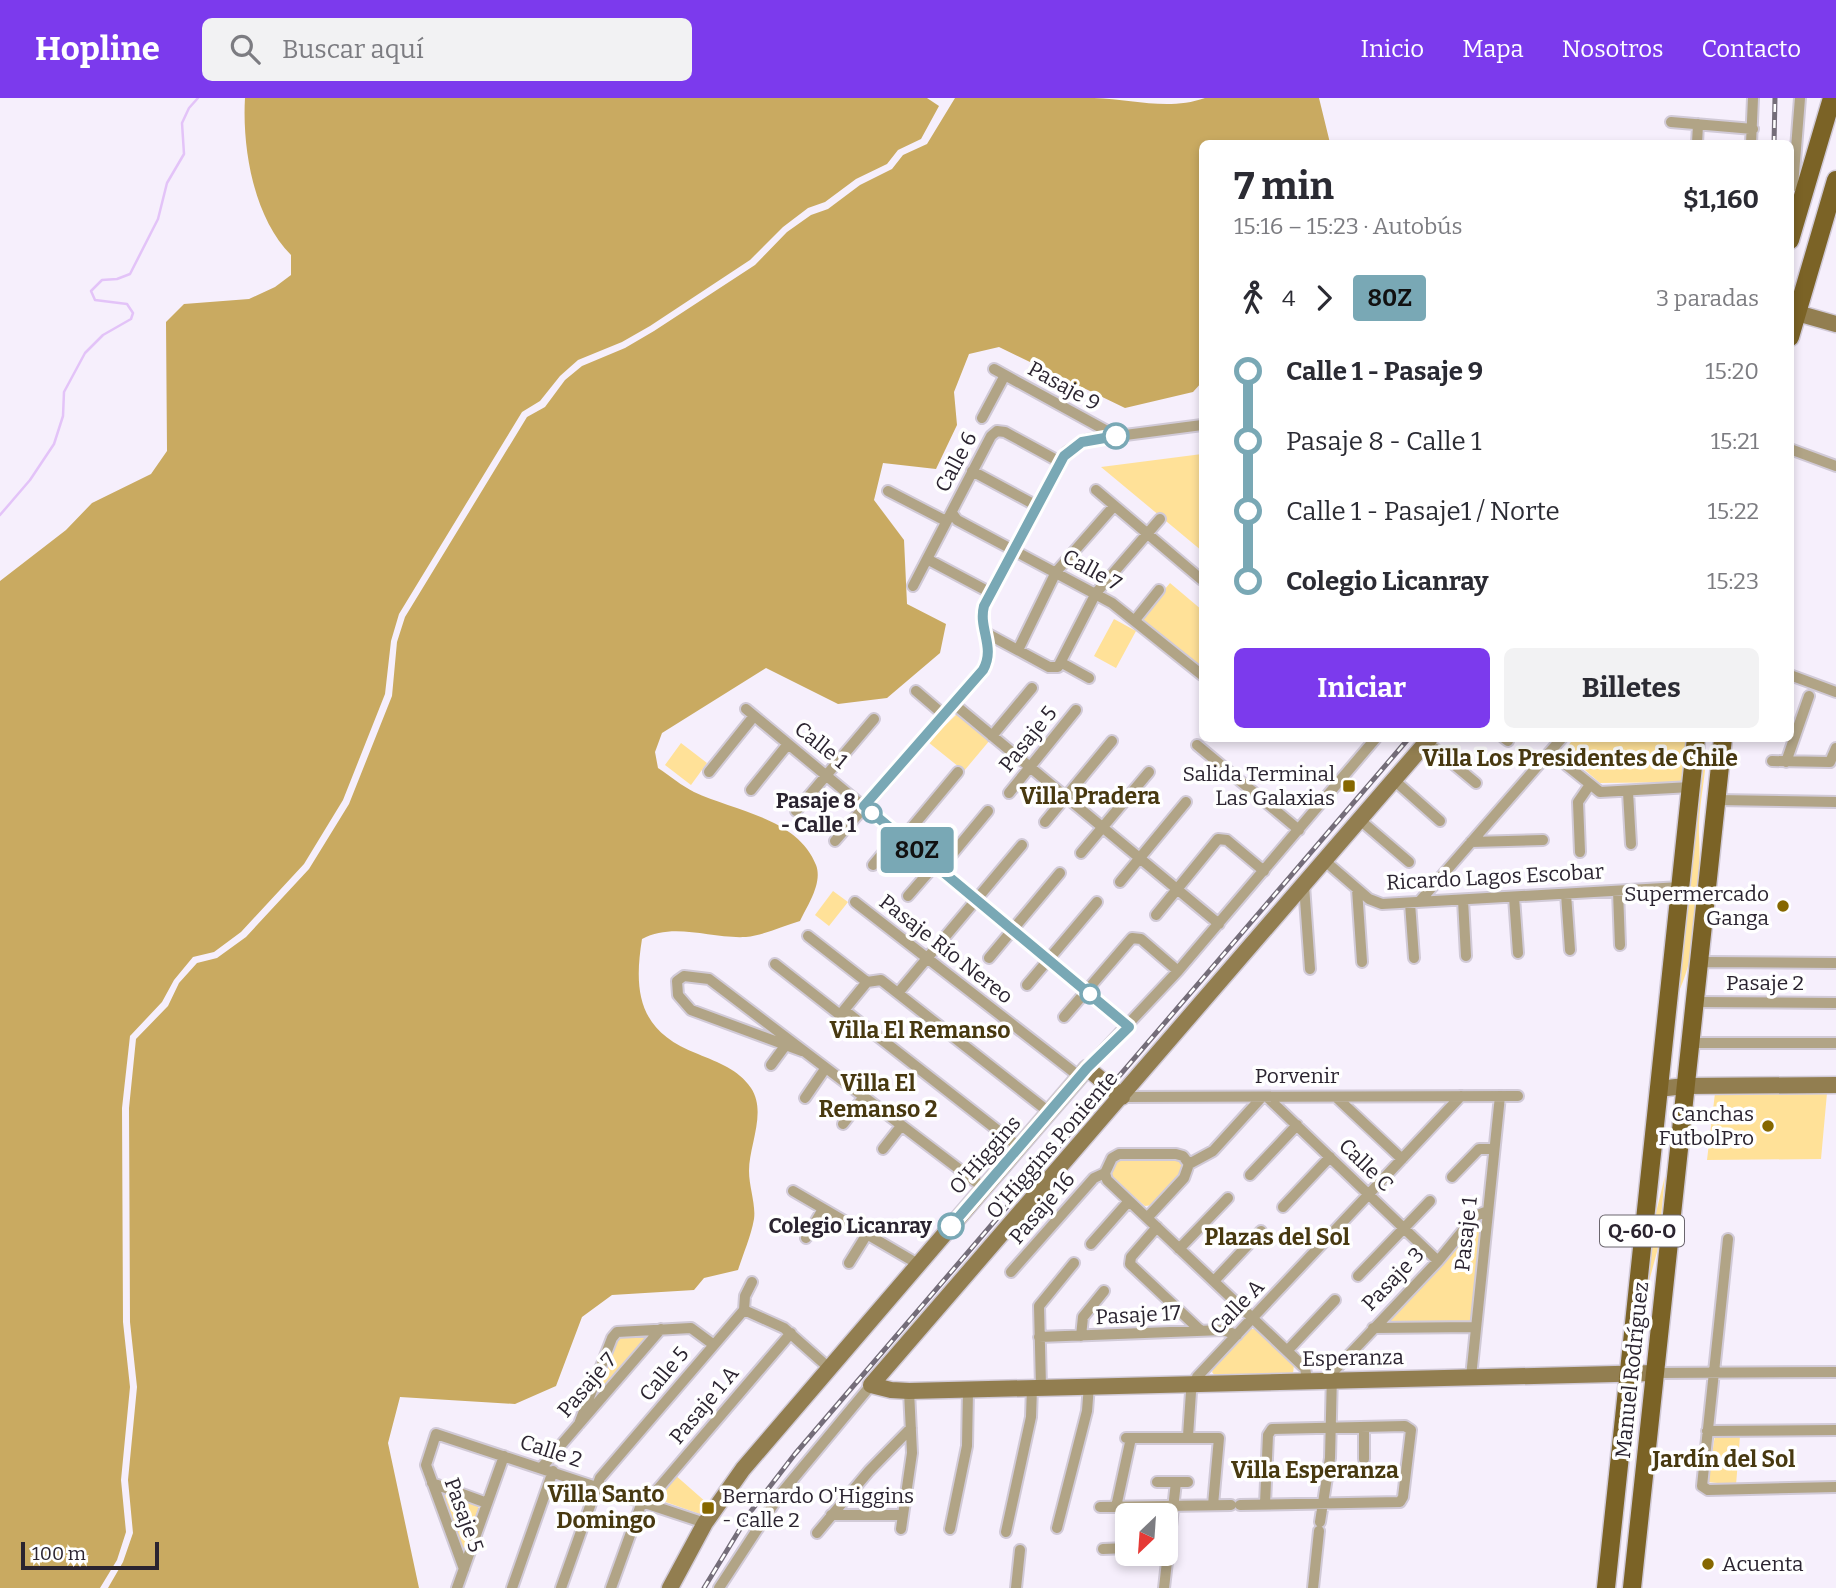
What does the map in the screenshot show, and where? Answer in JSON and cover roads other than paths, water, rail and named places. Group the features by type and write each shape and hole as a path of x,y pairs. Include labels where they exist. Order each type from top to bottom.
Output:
{"main road":[{"path":"1794,226 1832,98"},
{"path":"1794,312 1836,180"},
{"name":"Manuel Rodríguez","path":"1632,1588 1723,742"},
{"path":"1695,743 1708,751 1720,768"},
{"name":"Manuel Rodríguez","path":"1606,1588 1695,743"}],"street":[{"path":"1752,140 1753,98"},
{"path":"1794,173 1800,98"},
{"path":"1671,122 1753,129"},
{"path":"1697,140 1698,124"},
{"path":"1794,312 1836,324"},
{"name":"Pasaje 9","path":"994,369 1116,436"},
{"path":"1005,375 978,416 997,431 1005,432 1060,462"},
{"path":"835,841 986,664 989,647 982,614 1060,462 1072,448 1082,442 1199,425"},
{"name":"Calle 6","path":"913,586 972,471 991,436 997,431"},
{"path":"1794,450 1836,466"},
{"path":"972,471 1037,506"},
{"path":"1096,490 1199,577"},
{"name":"Calle 7","path":"888,491 957,520 1096,593 1135,620 1199,672"},
{"path":"1018,650 1056,572 1114,506"},
{"path":"986,633 1051,668 1062,663 1096,593 1160,519"},
{"path":"927,559 991,593"},
{"path":"1135,620 1159,590"},
{"path":"1062,663 1089,678"},
{"path":"1794,676 1836,692"},
{"path":"992,736 1032,688"},
{"path":"916,691 944,715"},
{"path":"1794,739 1809,696"},
{"path":"954,704 1219,924"},
{"name":"Pasaje 5","path":"1009,793 1076,710"},
{"name":"Calle 1","path":"709,772 750,712 1129,1027"},
{"path":"796,811 874,719"},
{"path":"1045,822 1112,741"},
{"name":"O'Higgins","path":"670,1588 705,1523 743,1469 1083,1073 1129,1027 1219,924 1373,742"},
{"name":"O'Higgins Poniente","path":"719,1588 779,1496 871,1385 1427,742"},
{"path":"1431,742 1476,783"},
{"path":"1414,958 1415,903 1559,742"},
{"path":"1786,762 1793,742"},
{"path":"751,790 788,744"},
{"path":"1197,745 1299,830"},
{"path":"1772,761 1830,762 1836,748"},
{"path":"1550,752 1589,786 1605,793 1691,787"},
{"path":"873,865 958,772"},
{"path":"1081,853 1149,772"},
{"path":"1394,780 1440,821"},
{"path":"1580,852 1578,802 1589,786"},
{"path":"1628,792 1631,844"},
{"path":"1717,800 1836,802"},
{"path":"1120,882 1186,802"},
{"path":"908,896 988,811"},
{"path":"1360,820 1409,862"},
{"path":"1156,915 1215,841 1221,839 1264,871"},
{"path":"1471,842 1543,840"},
{"path":"898,993 974,898 1022,845"},
{"name":"Ricardo Lagos Escobar","path":"1325,861 1357,889 1382,904 1681,887"},
{"path":"989,958 1060,873"},
{"path":"1304,885 1310,969"},
{"path":"1357,889 1362,962"},
{"path":"1618,891 1620,945"},
{"path":"1566,894 1570,950"},
{"path":"1514,897 1518,953"},
{"path":"1463,900 1466,956"},
{"name":"Pasaje Río Nereo","path":"855,902 926,958 1083,1073"},
{"path":"1027,985 1097,902"},
{"path":"808,936 867,982"},
{"path":"1064,1017 1135,937 1178,971"},
{"path":"1698,965 1705,962 1836,963"},
{"path":"775,964 1019,1147"},
{"path":"802,1051 689,1009 677,992 677,981 684,976 709,979 984,1188"},
{"path":"842,1013 867,982 878,979 1049,1112"},
{"name":"Pasaje 2","path":"1694,1002 1836,1003"},
{"path":"1689,1043 1836,1043"},
{"path":"771,1065 785,1046"},
{"path":"805,1098 825,1069"},
{"path":"1083,1073 1122,1097"},
{"path":"1658,1089 1685,1086 1836,1085"},
{"name":"Calle A","path":"1194,1382 1461,1096"},
{"name":"Pasaje 1","path":"1471,1377 1500,1096"},
{"name":"Porvenir","path":"1122,1097 1518,1096"},
{"path":"1147,1218 1184,1178 1189,1164 1213,1151 1265,1097"},
{"name":"Calle C","path":"1265,1097 1438,1261"},
{"path":"1336,1097 1402,1159"},
{"path":"843,1124 863,1098"},
{"path":"1250,1175 1297,1125"},
{"path":"883,1149 901,1126"},
{"path":"1452,1177 1479,1149 1494,1149"},
{"name":"Pasaje 16","path":"1011,1272 1094,1178 1105,1173 1112,1158 1119,1154 1176,1154 1184,1156 1189,1164"},
{"path":"1283,1207 1330,1157"},
{"path":"1105,1173 1107,1180 1306,1370 1307,1380"},
{"path":"793,1191 918,1264"},
{"path":"1180,1249 1228,1198"},
{"path":"1091,1244 1129,1201"},
{"path":"1358,1276 1430,1201"},
{"path":"806,1238 823,1209"},
{"name":"Pasaje 3","path":"1330,1379 1333,1370 1438,1261 1475,1216 1488,1211"},
{"path":"1157,1227 1131,1257 1130,1264 1201,1331"},
{"path":"1214,1281 1261,1231"},
{"path":"849,1264 867,1234"},
{"path":"1728,1239 1707,1431 1704,1488 1836,1487"},
{"path":"1006,1532 1036,1387 1040,1304 1074,1263"},
{"name":"Calle 5","path":"597,1486 744,1310 745,1296 752,1282"},
{"path":"1081,1336 1083,1317 1104,1291"},
{"path":"1287,1351 1335,1300"},
{"path":"744,1310 767,1318 790,1333 829,1368"},
{"path":"1373,1328 1476,1327"},
{"path":"579,1424 615,1334 691,1328 714,1345"},
{"name":"Pasaje 7","path":"547,1469 579,1424 661,1329"},
{"name":"Pasaje 17","path":"1040,1337 1201,1331 1230,1331 1237,1335"},
{"name":"Pasaje 1 A","path":"644,1502 790,1333"},
{"name":"Esperanza","path":"871,1385 909,1391 1330,1379 1836,1372"},
{"path":"1313,1588 1324,1503 1330,1427 1330,1379"},
{"path":"1188,1436 1194,1382"},
{"path":"1057,1528 1087,1411 1088,1385"},
{"path":"950,1529 967,1446 968,1390"},
{"path":"901,1530 911,1465 909,1391"},
{"path":"1178,1506 1236,1505 1401,1501 1410,1428 1330,1427 1270,1431 1265,1504"},
{"path":"1364,1427 1364,1459"},
{"path":"817,1533 911,1428"},
{"path":"1707,1431 1836,1430"},
{"name":"Pasaje 5","path":"436,1434 426,1465 464,1569"},
{"name":"Calle 2","path":"436,1434 705,1523"},
{"path":"1117,1503 1129,1438 1188,1436 1219,1438 1213,1505"},
{"path":"457,1588 504,1456"},
{"path":"512,1588 547,1469"},
{"path":"1157,1482 1188,1482"},
{"path":"1174,1503 1176,1482"},
{"path":"432,1483 487,1503"},
{"path":"561,1588 597,1486"},
{"path":"611,1588 644,1502"},
{"path":"1100,1507 1115,1507"},
{"path":"831,1516 903,1515"},
{"path":"1103,1549 1115,1548"},
{"path":"1016,1588 1020,1550"},
{"path":"1164,1588 1166,1566"}],"waterway":[{"path":"0,515 30,480 54,444 63,416 64,392 85,353 103,335 131,319 133,313 127,304 95,300 91,291 102,280 117,279 130,274 158,219 167,183 184,154 182,123 189,108 198,98"}],"railway":[{"path":"1774,140 1775,98"},
{"path":"704,1588 751,1511 795,1454 1406,742"}],"place":[{"name":"Salida Terminal Las Galaxias","path":"1349,786"},
{"name":"Pasaje 8 - Calle 1","path":"872,813"},
{"name":"Supermercado Ganga","path":"1783,906"},
{"name":"Canchas FutbolPro","path":"1768,1126"},
{"name":"Colegio Licanray","path":"951,1226"},
{"name":"Bernardo O'Higgins - Calle 2","path":"708,1508"},
{"name":"Acuenta","path":"1708,1564"}],"district":[{"name":"Villa Los Presidentes de Chile","path":"1580,758"},
{"name":"Villa Pradera","path":"1090,796"},
{"name":"Villa El Remanso","path":"920,1030"},
{"name":"Villa El Remanso 2","path":"878,1096"},
{"name":"Plazas del Sol","path":"1277,1237"},
{"name":"Jardín del Sol","path":"1724,1459"},
{"name":"Villa Esperanza","path":"1315,1470"},
{"name":"Villa Santo Domingo","path":"606,1507"}]}
